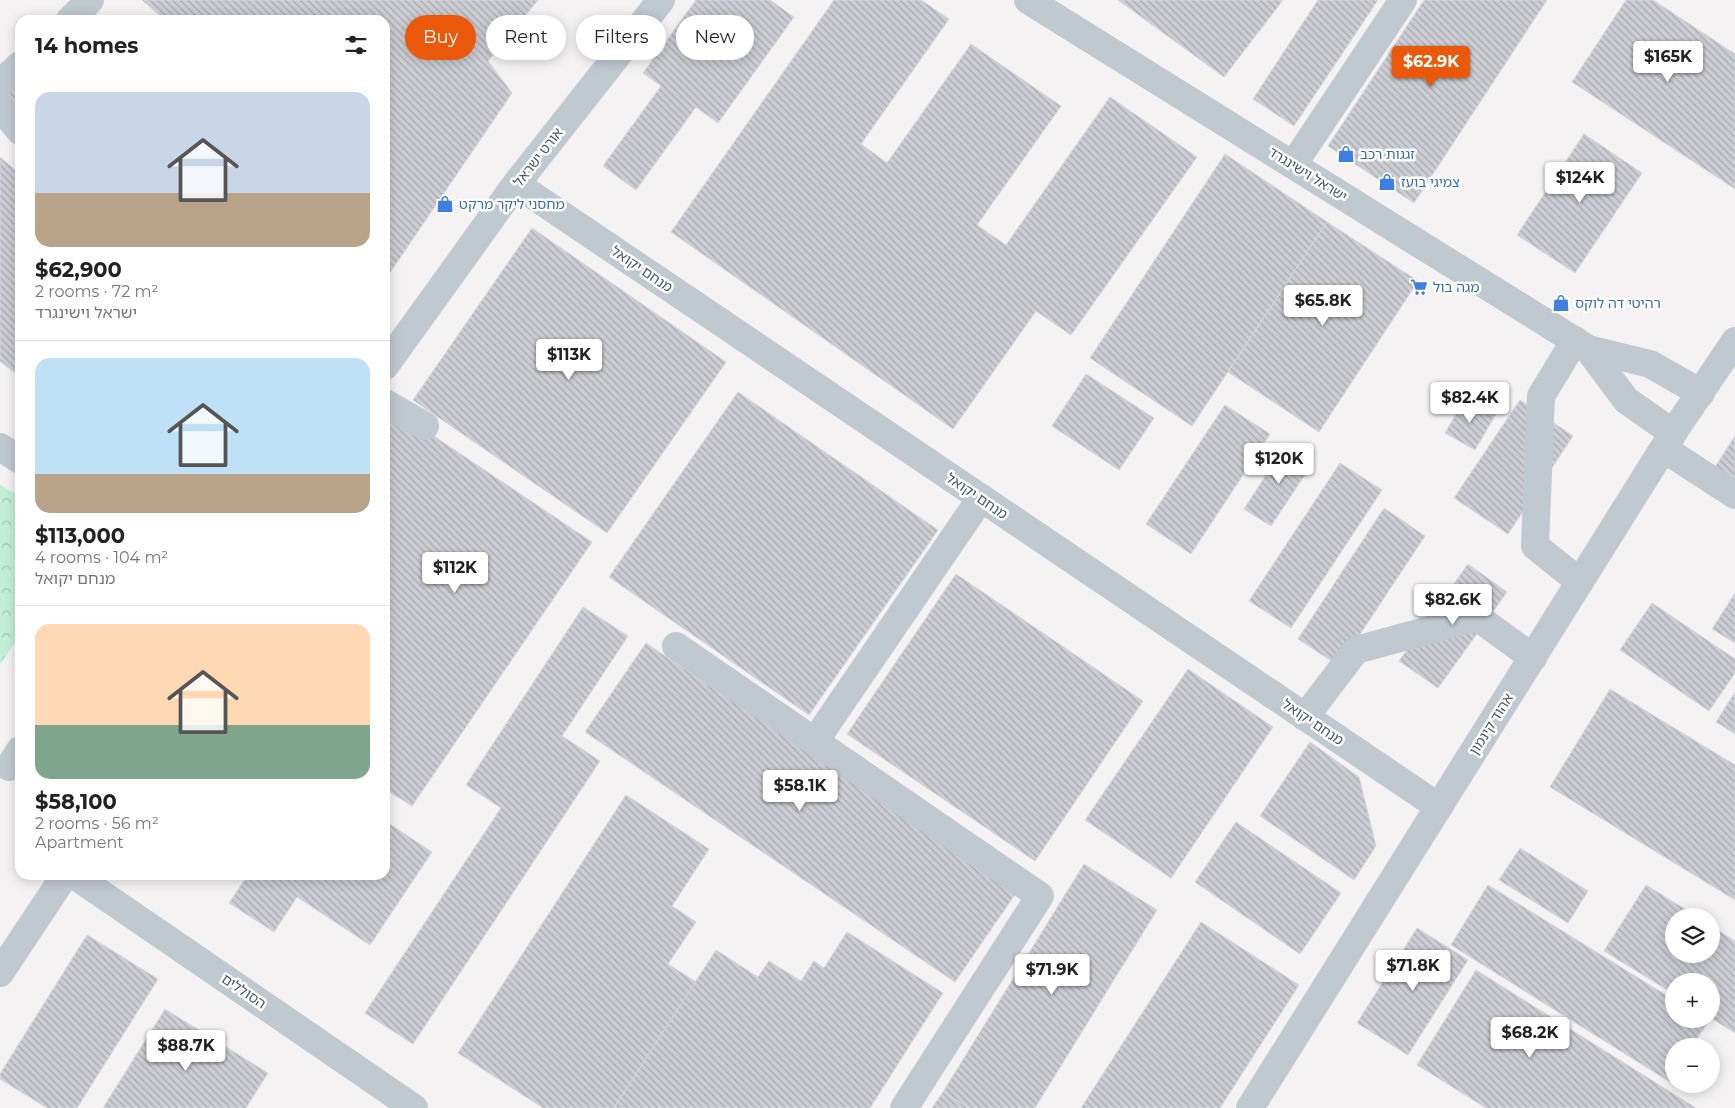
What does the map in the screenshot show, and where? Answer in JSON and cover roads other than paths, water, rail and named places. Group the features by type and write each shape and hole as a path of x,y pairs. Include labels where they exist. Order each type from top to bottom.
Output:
{"street":[{"path":"75,15 90,0"},
{"name":"אורט ישראל","path":"390,359 516,184 662,0"},
{"name":"ישראל וישינגרד","path":"1028,0 1581,344 1650,364 1701,393"},
{"path":"1293,165 1403,0"},
{"path":"0,83 15,70"},
{"path":"0,107 15,125"},
{"name":"מנחם יקואל","path":"516,184 1439,807"},
{"name":"אהוד קינמון","path":"1250,1108 1669,441 1735,341"},
{"path":"1580,582 1535,546 1541,396 1581,344"},
{"name":"ישראל וישינגרד","path":"1581,344 1626,400 1669,441 1735,495"},
{"path":"390,406 425,426"},
{"path":"0,447 15,457"},
{"path":"815,742 981,498"},
{"path":"1304,717 1356,650 1477,617 1533,658"},
{"path":"676,646 1040,896 904,1108"},
{"path":"0,973 62,880"},
{"name":"הסוללים","path":"81,880 414,1108"}],"place":[{"name":"זגגות רכב","path":"1346,154"},
{"name":"צמיגי בועז","path":"1387,182"},
{"name":"מחסני ליקר מרקט","path":"445,204"},
{"name":"מגה בול","path":"1419,287"},
{"name":"רהיטי דה לוקס","path":"1561,303"}]}
